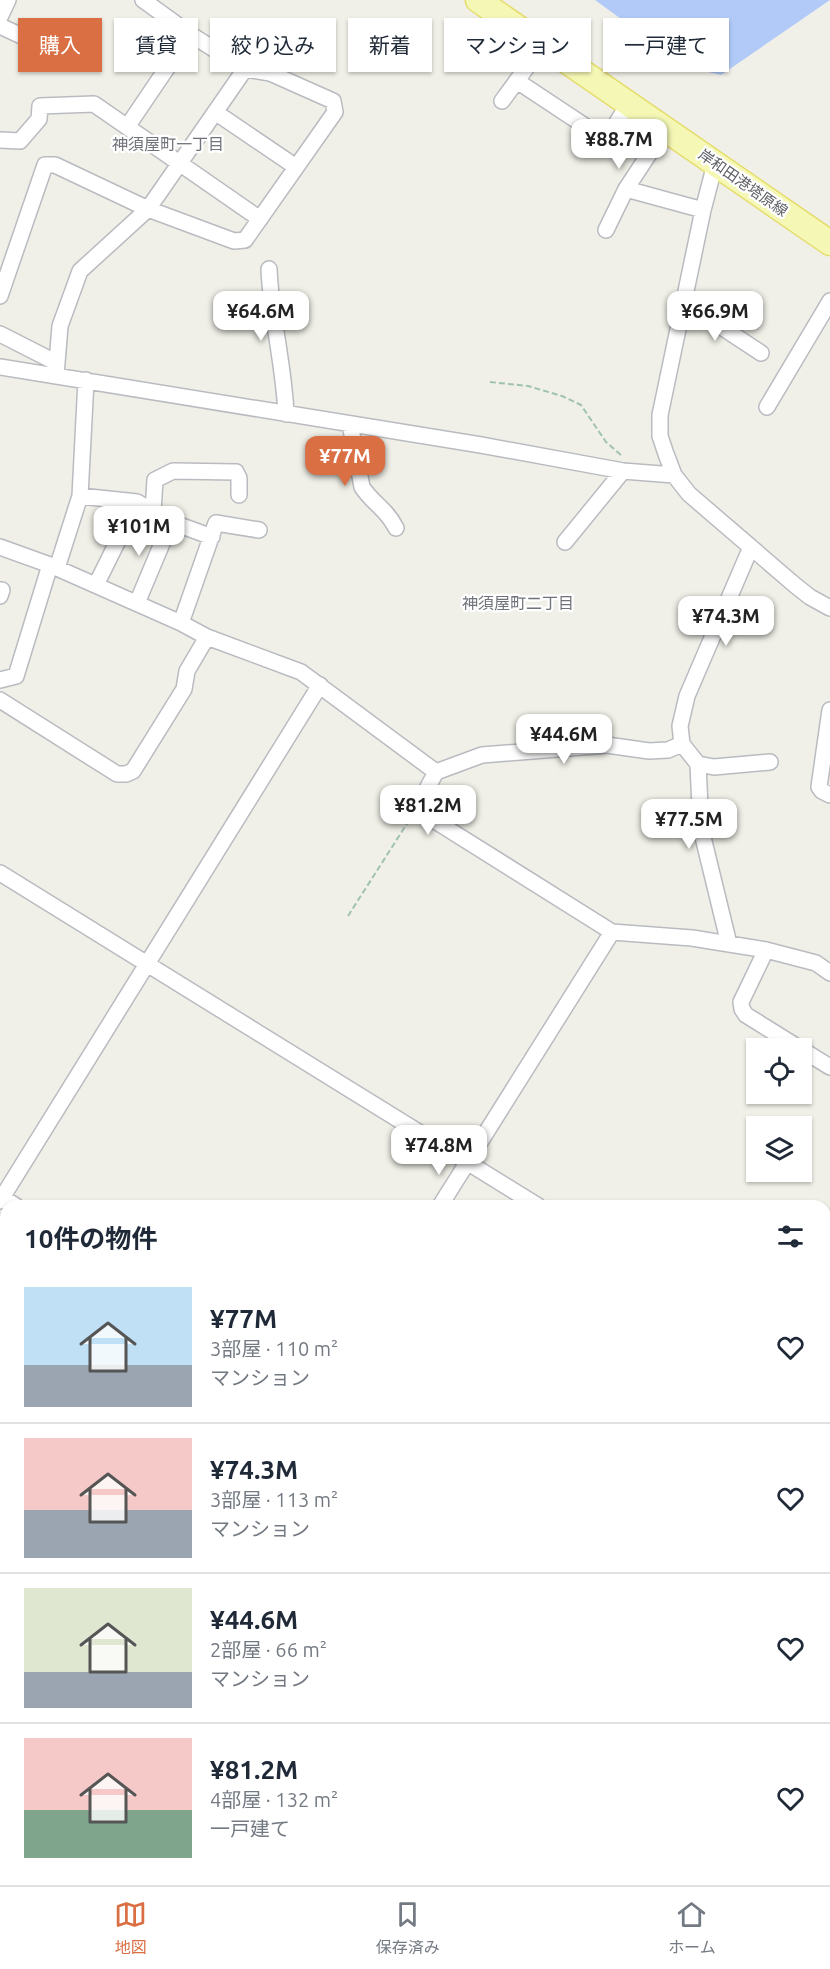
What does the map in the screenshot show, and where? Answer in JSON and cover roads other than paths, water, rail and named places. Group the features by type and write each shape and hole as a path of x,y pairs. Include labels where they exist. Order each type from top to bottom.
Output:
{"main road":[{"name":"岸和田港塔原線","path":"478,0 504,18"},
{"name":"岸和田港塔原線","path":"583,72 830,243"}],"street":[{"path":"0,17 8,0"},
{"path":"143,0 168,18"},
{"path":"0,26 18,34"},
{"path":"127,127 164,72"},
{"path":"57,369 60,326 80,271 148,208 181,164 243,72"},
{"path":"0,296 45,165 55,165 148,208 234,241 245,240 335,112 333,101 264,72"},
{"path":"502,101 524,72"},
{"path":"517,81 606,141 629,103"},
{"path":"0,140 20,141 39,120 40,106 94,104 260,219"},
{"path":"215,112 296,167"},
{"path":"606,230 626,189 666,128"},
{"path":"715,164 703,210 660,415 660,436 674,475 689,494 810,597 830,608"},
{"path":"626,189 703,210"},
{"path":"269,269 270,299 285,382 286,414"},
{"path":"767,407 830,301"},
{"path":"683,308 714,322 761,353"},
{"path":"0,334 57,369 86,380 481,445 623,471 674,475"},
{"path":"0,367 57,369"},
{"path":"0,680 16,676 80,496 86,380"},
{"path":"350,424 362,487 368,496 389,514 396,528"},
{"path":"153,512 155,480 173,471 236,472 239,478 239,495"},
{"path":"565,542 623,471"},
{"path":"80,496 137,502 171,522 212,537"},
{"path":"96,585 137,502"},
{"path":"137,603 171,522"},
{"path":"181,623 216,523 259,530"},
{"path":"729,944 701,829 698,764 682,744 680,726 687,696 751,547"},
{"path":"0,548 54,566 207,637 301,672 436,772"},
{"path":"0,590 2,590 0,596"},
{"path":"0,700 117,774 126,774 133,771 184,689 186,671 207,637"},
{"path":"1,1198 320,685"},
{"path":"830,710 819,786 822,791 830,795"},
{"path":"682,744 668,750 649,751 607,745 482,755 436,772 416,809 612,932 692,938 766,950 816,963 830,973"},
{"path":"698,764 714,767 770,762"},
{"path":"0,873 528,1200"},
{"path":"444,1200 612,932"},
{"path":"766,950 741,1002 742,1009 746,1016 782,1038"},
{"path":"812,1056 830,1067"}],"water":[{"path":"595,0 830,0 729,69 729,18 620,18"},
{"path":"708,72 725,72 721,75"}],"district":[{"name":"神須屋町一丁目","path":"168,144"},
{"name":"神須屋町二丁目","path":"518,603"}]}
